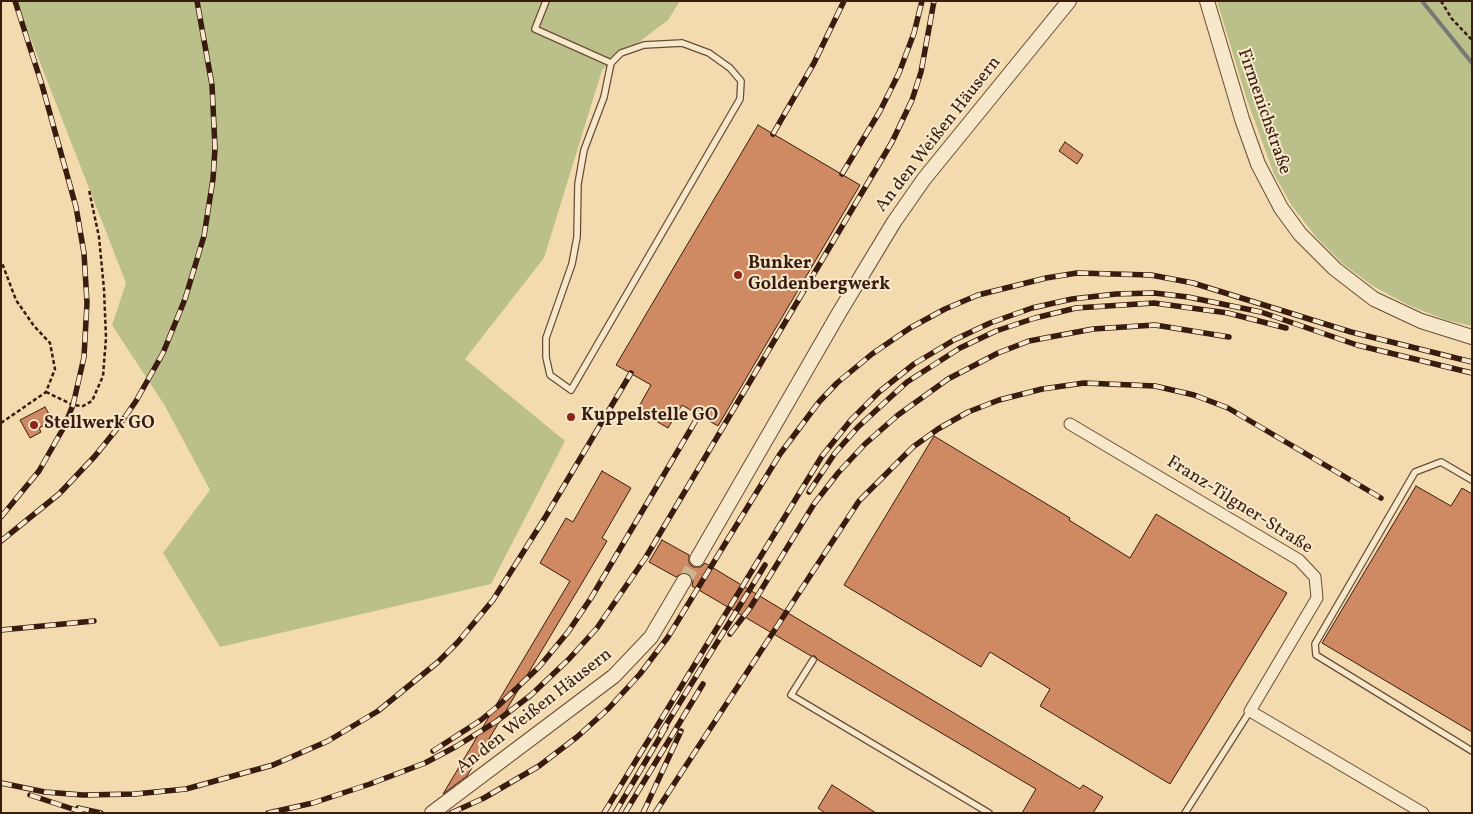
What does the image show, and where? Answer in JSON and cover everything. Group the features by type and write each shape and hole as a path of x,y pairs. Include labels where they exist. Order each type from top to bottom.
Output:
{"street":[{"name":"An den Weißen Häusern","path":"697,559 838,313 894,222 924,179 1069,1"},
{"name":"Firmenichstraße","path":"1207,1 1242,119 1258,164 1280,208 1300,234 1329,264 1374,299 1421,321 1472,337"},
{"name":"Franz-Tilgner-Straße","path":"1070,424 1299,560 1315,577 1316,598 1250,711"},
{"name":"An den Weißen Häusern","path":"432,813 619,672 651,637 684,581"},
{"path":"1250,711 1424,813"}],"lane":[{"path":"546,1 536,29 611,63"},
{"path":"682,43 709,52 730,68 741,81 740,99 571,390 550,375 546,357 546,338 572,264 577,237 578,184 584,150 604,97 611,63 621,53 644,45 682,43"},
{"path":"1472,480 1441,462 1415,472 1315,644 1316,656 1472,751"},
{"path":"813,660 791,695 990,813"},
{"path":"1185,813 1250,711"}],"path":[{"path":"1441,1 1452,19 1472,40"},
{"path":"46,392 73,405 83,406 92,401 103,376 106,338 104,289 99,237 88,190"},
{"path":"1,423 46,392 55,369 50,343 16,300 2,263"}],"green space":[{"path":"16,1 680,1 668,20 602,70 544,258 465,359 565,441 491,584 220,647 163,553 210,490 165,406 112,325 126,283"},
{"path":"1217,1 1472,1 1472,326 1446,320 1408,305 1373,286 1343,264 1316,237 1292,206 1274,174 1247,100"}],"building":[{"name":"Bunker Goldenbergwerk","path":"758,125 860,185 718,426 682,405 668,428 637,410 651,385 616,365"},
{"path":"1065,142 1083,155 1077,164 1059,151"},
{"name":"Stellwerk GO","path":"45,407 53,421 39,428 41,432 30,438 20,420"},
{"path":"934,436 1070,518 1069,520 1130,558 1156,514 1287,593 1170,784 1040,706 1050,689 990,652 981,667 844,585"},
{"path":"602,471 631,488 602,538 607,541 467,776 443,794 570,581 540,563 566,518 573,522"},
{"path":"1416,486 1451,506 1462,488 1472,494 1472,732 1322,643"},
{"path":"662,540 689,555 689,563 693,567 701,567 705,563 1080,789 1083,785 1103,797 1093,813 1022,813 1036,789 818,660 815,656 811,656 692,586 693,581 689,574 684,572 676,577 649,562"},
{"path":"832,785 876,813 825,813 818,808"}],"waterway":[{"path":"1422,1 1472,63"}],"tunnel":[{"path":"684,581 697,559"}],"railway":[{"path":"1,517 39,471 64,427 73,405 84,357 87,303 84,253 76,207 42,85 15,1"},
{"path":"1,541 59,494 95,456 116,430 136,401 163,353 185,299 204,236 213,179 215,148 212,85 197,1"},
{"path":"773,134 814,63 844,1"},
{"path":"842,174 880,111 899,73 914,33 922,1"},
{"path":"268,813 313,803 370,784 425,763 457,746 497,721 531,695 569,659 597,628 646,557 892,142 912,100 921,72 934,1"},
{"path":"451,813 484,798 539,766 577,737 609,708 640,674 668,637 780,454 819,402 837,383 872,354 910,328 945,309 978,295 1046,278 1077,273 1151,275 1193,283 1351,332 1472,362"},
{"path":"604,813 822,456 851,420 879,392 914,364 954,340 990,323 1032,308 1072,299 1116,294 1154,293 1188,297 1261,312 1357,345 1472,373"},
{"path":"809,492 835,453 858,427 907,382 960,348 996,331 1035,318 1076,308 1154,303 1228,313 1286,328"},
{"path":"730,634 750,608 814,504 838,473 865,444 898,415 948,379 998,353 1029,341 1093,329 1155,325 1229,337"},
{"path":"1,783 45,792 83,795 135,794 186,789 273,765 328,741 378,711 438,662 458,642 493,600 546,516 631,373"},
{"path":"655,813 859,501 913,447 938,429 968,412 999,400 1042,389 1084,383 1155,386 1194,395 1228,408 1381,498"},
{"path":"433,751 481,720 498,706 539,667 568,632 591,598 699,415"},
{"path":"661,733 765,565"},
{"path":"1,630 94,621"},
{"path":"625,813 703,684"},
{"path":"615,813 666,727"},
{"path":"643,813 681,731"},
{"path":"30,795 85,813"},
{"path":"78,808 101,813"}],"place":[{"name":"Bunker Goldenbergwerk","path":"738,275"},
{"name":"Kuppelstelle GO","path":"571,417"},
{"name":"Stellwerk GO","path":"34,425"}]}
